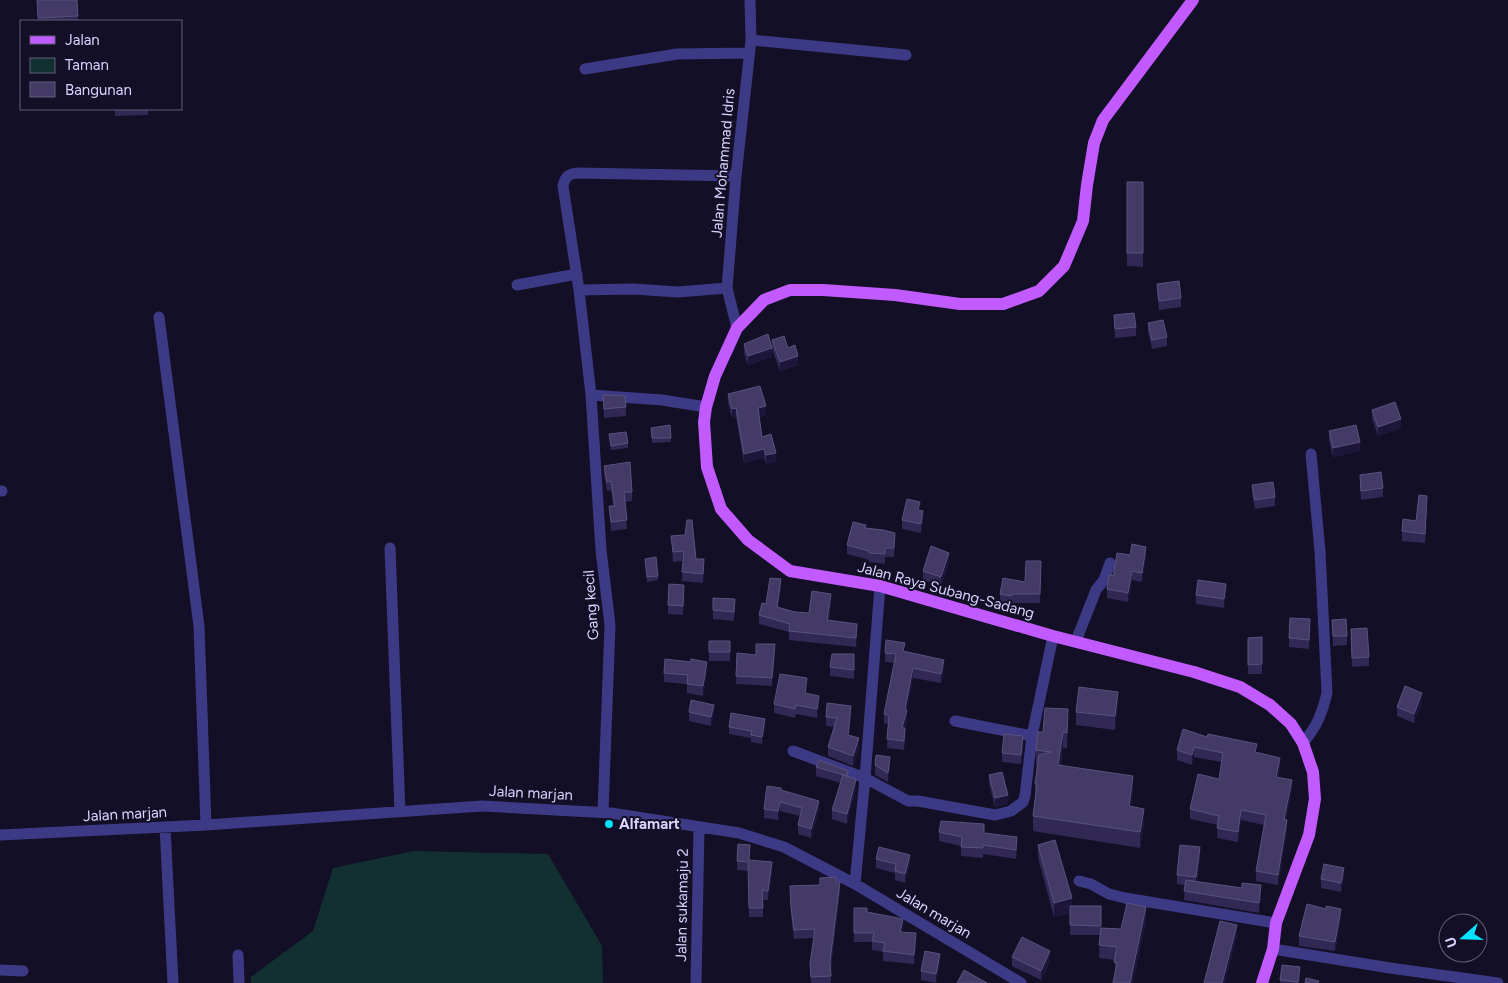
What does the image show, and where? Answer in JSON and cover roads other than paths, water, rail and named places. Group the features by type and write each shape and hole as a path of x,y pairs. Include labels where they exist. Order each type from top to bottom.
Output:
{"main road":[{"name":"Jalan Raya Subang-Sadang","path":"1193,0 1103,120 1094,143 1083,221 1064,266 1039,291 1003,304 960,304 895,295 823,290 790,290 764,300 737,328 715,376 706,407 704,422 707,466 721,509 748,540 790,571 880,586 1053,636 1194,672 1240,687 1270,705 1291,724 1303,743 1313,772 1315,798 1309,834 1276,923 1273,949 1262,983"}],"street":[{"name":"Jalan Mohammad Idris","path":"737,328 728,288 736,176 751,40 750,0"},
{"path":"751,40 906,54"},
{"path":"585,69 677,54 749,53"},
{"name":"Gang kecil","path":"604,812 610,625 601,550 591,395 564,179 577,173 736,176"},
{"path":"517,285 576,274"},
{"path":"579,290 633,289 678,292 728,288"},
{"path":"159,316 199,626 206,825"},
{"path":"591,395 662,400 706,407"},
{"path":"1303,743 1316,728 1322,714 1327,693 1320,551 1311,454"},
{"path":"390,548 400,812"},
{"path":"1076,641 1096,590 1104,580 1110,563"},
{"path":"855,884 880,586"},
{"path":"793,751 865,778 908,801 918,801 995,815 1004,814 1018,807 1026,796 1032,736 1053,636"},
{"path":"955,721 1032,736"},
{"name":"Jalan marjan","path":"0,835 206,825 482,806 604,812 739,833 784,847 855,884 1021,983"},
{"name":"Jalan sukamaju 2","path":"696,983 698,826"},
{"path":"164,827 173,983"},
{"path":"1079,881 1125,898 1276,923"},
{"path":"1273,949 1498,983"},
{"path":"238,955 239,983"},
{"path":"4,983 1,970 23,971"}],"place":[{"name":"Alfamart","path":"609,824"}]}
